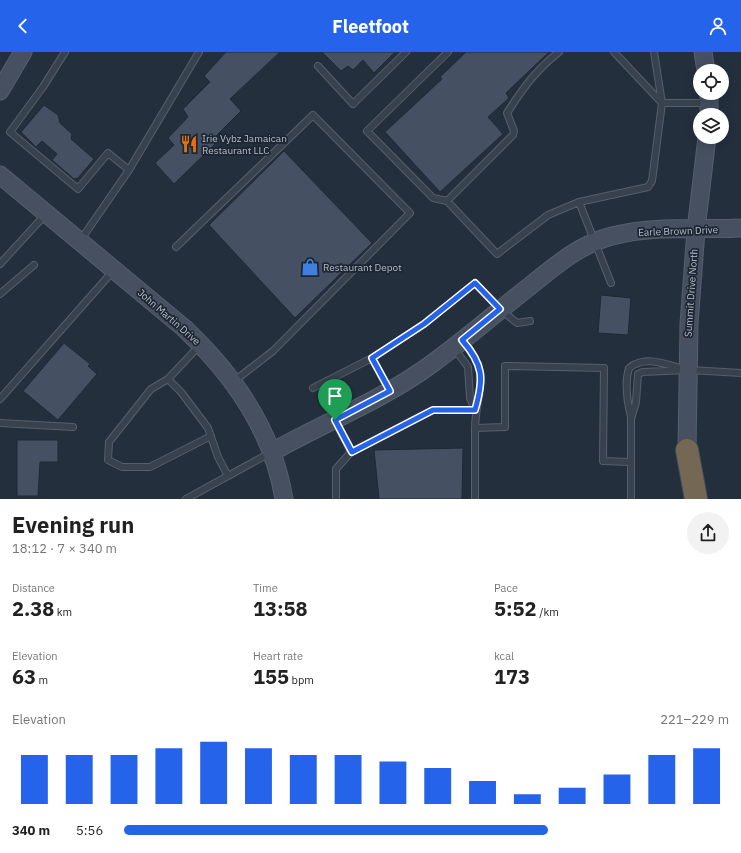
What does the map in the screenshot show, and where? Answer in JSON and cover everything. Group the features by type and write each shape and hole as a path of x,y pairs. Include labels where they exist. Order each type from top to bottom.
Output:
{"highway":[{"path":"684,499 687,450"},
{"path":"687,450 696,499"}],"street":[{"path":"0,91 23,52"},
{"path":"703,52 705,64"},
{"name":"Summit Drive North","path":"687,450 687,370 696,230 706,144"},
{"name":"John Martin Drive","path":"0,175 201,344 233,382 256,418 272,452 284,499"},
{"name":"Earle Brown Drive","path":"272,452 390,391 434,363 561,260 594,242 611,236 638,231 663,229 696,230 741,228"}],"lane":[{"path":"65,52 43,87 10,132 78,189 108,153 129,170"},
{"path":"79,242 129,170 200,52"},
{"path":"318,66 353,104 406,52"},
{"path":"448,52 367,131 433,198 447,201 497,254 548,216 579,202 651,184 662,103 654,52"},
{"path":"447,201 513,135 514,131 507,113 522,89 541,66 559,52"},
{"path":"614,52 662,103 709,104"},
{"path":"176,247 313,115 410,213 273,351 233,382"},
{"path":"579,202 611,283"},
{"path":"0,264 46,214"},
{"path":"0,294 34,265"},
{"path":"0,399 114,270"},
{"path":"313,388 372,358 424,324 475,283 500,309 517,323 530,321"},
{"path":"458,343 468,367 470,398 475,410"},
{"path":"458,343 477,358 480,366 480,393 475,410 474,499"},
{"path":"201,344 168,380 150,389 109,442 108,460 122,466 150,467 211,436"},
{"path":"372,358 390,391"},
{"path":"631,499 631,419 627,402 627,374 629,368 643,361 652,361 687,370"},
{"path":"475,428 505,427 505,366 604,368 603,461 631,462"},
{"path":"631,419 636,402 636,378 638,374 642,372 687,370 741,373"},
{"path":"168,380 185,398 208,428 228,476"},
{"path":"336,499 336,469 352,452 433,410 475,410"},
{"path":"335,420 352,452"},
{"path":"0,423 74,427"},
{"path":"186,499 272,452"}],"building":[{"path":"226,52 280,52 230,99 241,111 212,140 215,144 174,184 155,163 174,145 168,138 188,117 183,109 210,82 204,76"},
{"path":"322,52 395,52 374,73 363,60 353,70 348,66 341,71"},
{"path":"466,52 549,52 506,93 509,98 488,117 503,134 440,192 385,132 442,79 440,77"},
{"path":"44,105 58,115 60,123 72,134 71,139 94,159 78,178 74,179 52,160 57,154 42,141 36,147 21,132"},
{"path":"284,151 372,243 295,318 209,225"},
{"path":"601,295 631,298 628,335 598,333"},
{"path":"64,343 90,364 88,366 97,374 58,420 23,391"},
{"path":"17,440 58,440 58,462 40,462 38,496 17,496"},
{"path":"463,448 462,499 379,499 374,450"}],"place":[{"name":"Irie Vybz Jamaican Restaurant LLC","path":"189,144"},
{"name":"Restaurant Depot","path":"310,267"}],"route":[{"path":"475,283 500,309 462,340 477,358 480,366 480,393 475,410 433,410 352,452 335,420 390,391 372,358 424,324 475,283"}]}
